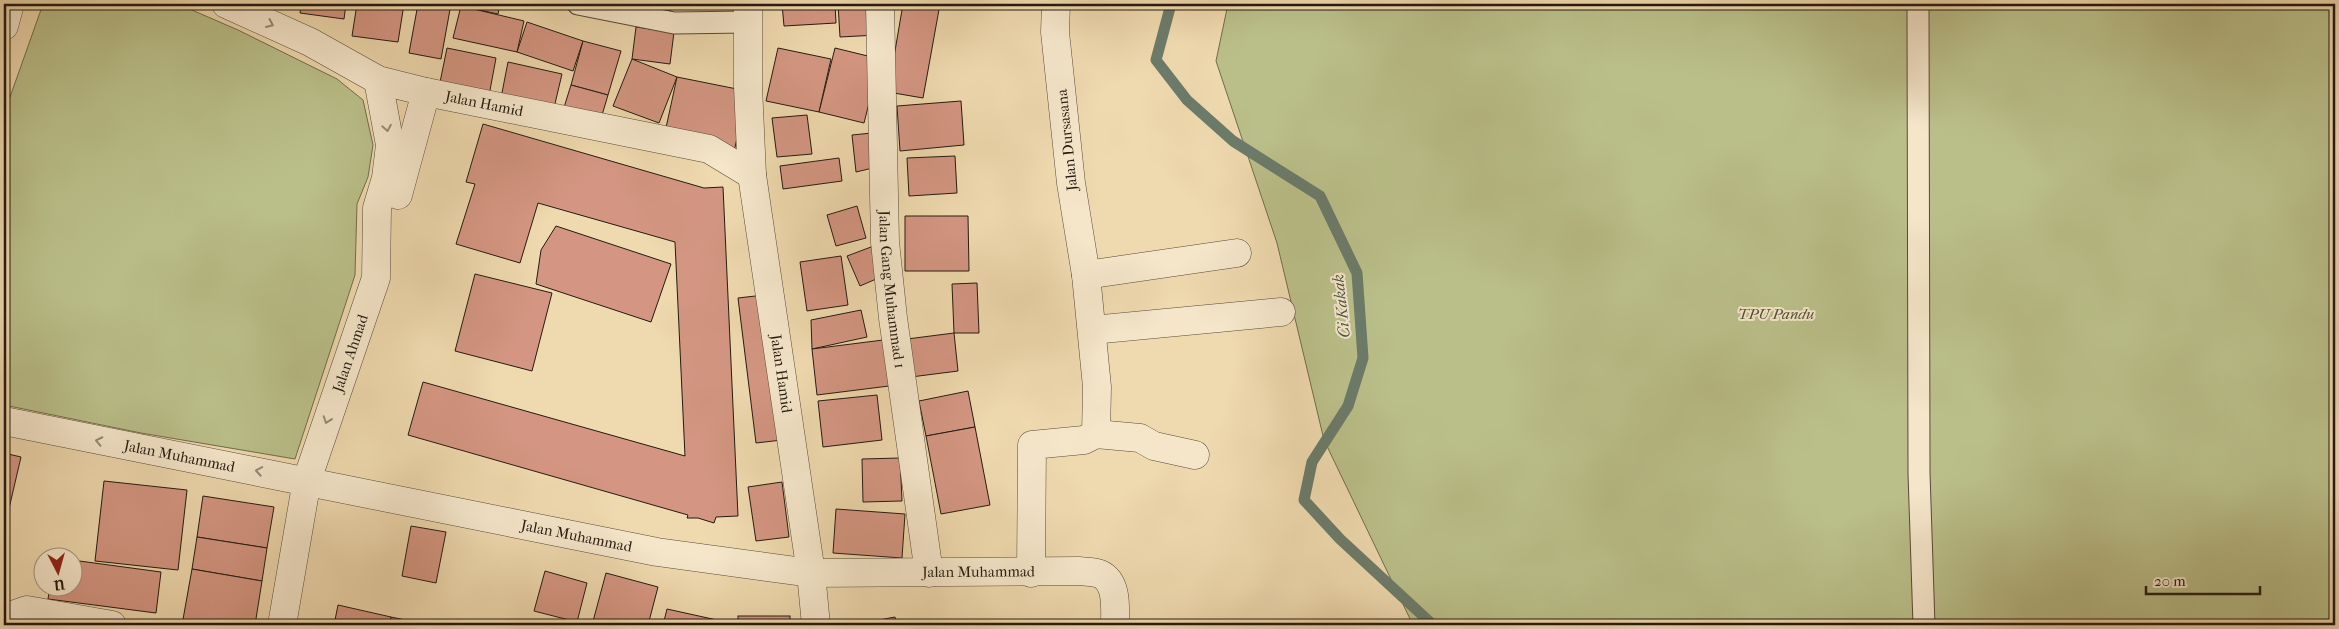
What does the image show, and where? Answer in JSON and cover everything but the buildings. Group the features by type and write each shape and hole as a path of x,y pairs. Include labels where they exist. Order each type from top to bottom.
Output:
{"street":[{"path":"4,26 10,4"},
{"name":"Jalan Hamid","path":"226,4 310,42 378,80 426,92 709,149 752,175"},
{"name":"Jalan Gang Muhammad 1","path":"880,4 885,242 893,318 929,573"},
{"name":"Jalan Dursasana","path":"1056,4 1055,32 1070,174 1086,275 1092,330 1097,387 1096,434"},
{"name":"Jalan Hamid","path":"748,13 752,175 811,573 816,625"},
{"name":"Jalan Ahmad","path":"282,625 307,480 376,278 378,208 386,178 390,145 378,80"},
{"path":"376,278 426,92"},
{"path":"1086,275 1237,253"},
{"path":"1092,330 1281,312"},
{"name":"Jalan Muhammad","path":"4,421 307,480 658,552 811,573 1080,571 1101,575 1111,584 1115,597 1115,625"},
{"path":"1031,572 1032,445 1084,440 1096,434 1140,438 1154,446 1194,455"},
{"path":"4,618 27,610 112,625"}],"lane":[{"path":"578,4 674,23 748,13"},
{"path":"1918,4 1919,474 1924,625"}],"green space":[{"path":"43,4 178,4 238,30 337,79 363,100 373,145 368,177 357,204 355,275 295,459 141,433 4,405 4,114"},
{"name":"TPU Pandu","path":"1228,4 2335,4 2335,625 1413,625 1324,440 1277,243 1216,61"}],"waterway":[{"name":"Ci Kakak","path":"1171,4 1156,60 1187,100 1233,141 1320,196 1357,273 1363,358 1348,406 1312,462 1304,500 1340,539 1433,625"}]}
